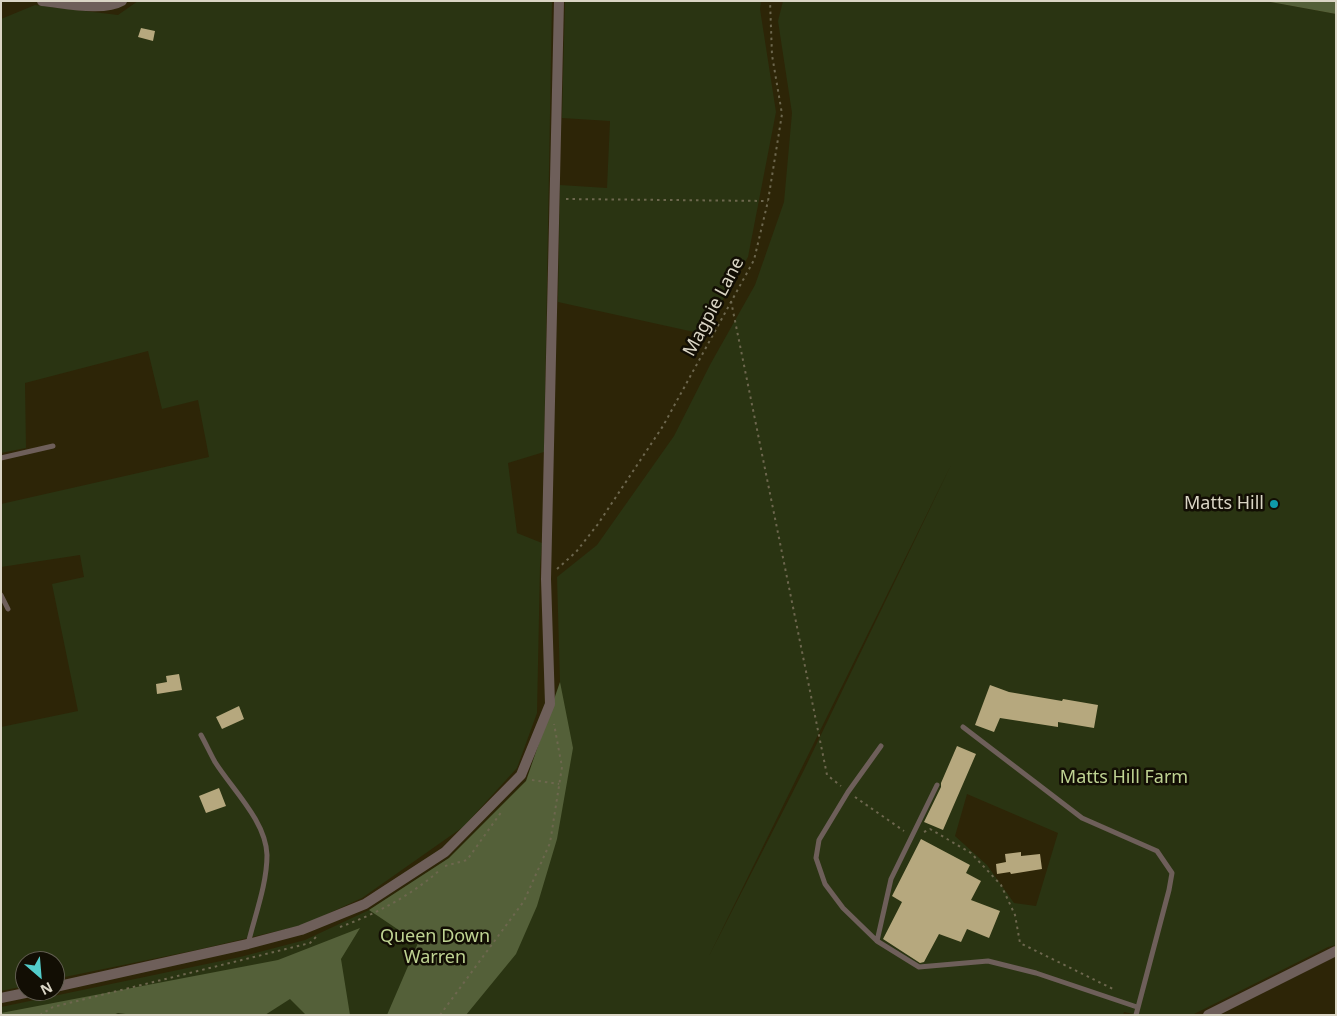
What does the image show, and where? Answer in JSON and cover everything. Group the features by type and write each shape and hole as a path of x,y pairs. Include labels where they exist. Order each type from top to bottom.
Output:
{"street":[{"path":"42,1 92,6 115,6 122,1"},
{"path":"65,985 248,944 301,930 365,904 445,852 521,775 550,704 546,579 560,1"},
{"path":"1208,1015 1336,951"},
{"path":"1,998 15,995"}],"lane":[{"path":"1,458 53,446"},
{"path":"1,595 8,609"},
{"path":"962,727 1082,818 1157,851 1172,873 1136,1015"},
{"path":"201,735 216,763 253,817 264,841 267,853 266,869 248,944"},
{"path":"880,746 848,792 819,840 816,858 825,884 843,908 877,941 919,967 988,961 1036,973 1137,1007"},
{"path":"877,941 891,879 937,785"}],"path":[{"name":"Magpie Lane","path":"546,579 576,552 598,524 663,426 754,260 768,201 782,114 772,54 770,1"},
{"path":"555,199 768,201"},
{"path":"731,301 827,775 912,837 930,830 971,853 1001,885 1015,915 1020,942 1118,992"},
{"path":"440,1015 524,901 550,844 562,767 554,722"}],"green space":[{"path":"138,1 552,1 544,452 508,463 517,533 542,543 537,713 517,768 463,827 362,898 303,925 201,949 65,977 65,951 15,951 15,988 1,991 1,727 78,711 52,584 84,577 80,555 1,567 1,504 209,457 198,400 162,409 148,351 25,383 26,448 1,453 1,19 35,5 118,15"},
{"path":"565,1 761,1 760,9 776,112 748,257 703,334 558,302 560,185 607,188 610,121 562,118"},
{"path":"783,1 1265,1 1336,14 1336,945 1328,947 1192,1015 1138,1015 1124,1012 1123,1015 1,1015 1,1007 30,1001 65,1001 65,994 240,957 305,940 369,910 449,858 526,781 560,682 557,577 597,545 674,436 711,363 755,285 784,202 792,113 778,21","holes":["952,463 803,772 709,956","967,794 1058,833 1036,906 1014,903 987,865 955,836"]},
{"path":"1265,1 1336,1 1336,14"},
{"name":"Queen Down Warren","path":"560,682 573,748 557,839 537,906 516,954 466,1015 387,1015 418,943 369,910 449,858 526,781"},
{"path":"360,928 341,959 350,1015 306,1015 290,999 265,1015 133,1015 118,1013 113,1015 1,1015 1,1013 278,960"}],"building":[{"path":"141,28 155,31 153,41 138,37"},
{"path":"179,674 182,690 157,694 156,684 167,682 166,676"},
{"path":"990,685 1009,692 1098,705 1094,728 1058,722 1058,727 1000,718 994,732 975,725"},
{"path":"239,706 244,719 222,729 216,717"},
{"path":"957,746 976,754 943,830 924,822 941,787"},
{"path":"219,788 226,806 206,813 199,796"},
{"path":"921,839 970,865 966,873 981,881 971,900 1000,911 989,938 967,929 961,942 939,934 924,962 920,963 883,939 902,902 892,896"},
{"path":"1021,852 1021,856 1040,854 1042,869 1011,874 1010,872 997,874 996,864 1006,862 1005,854"}],"place":[{"name":"Matts Hill","path":"1274,504"}],"park label":[{"name":"Matts Hill Farm","path":"1124,778"}]}
